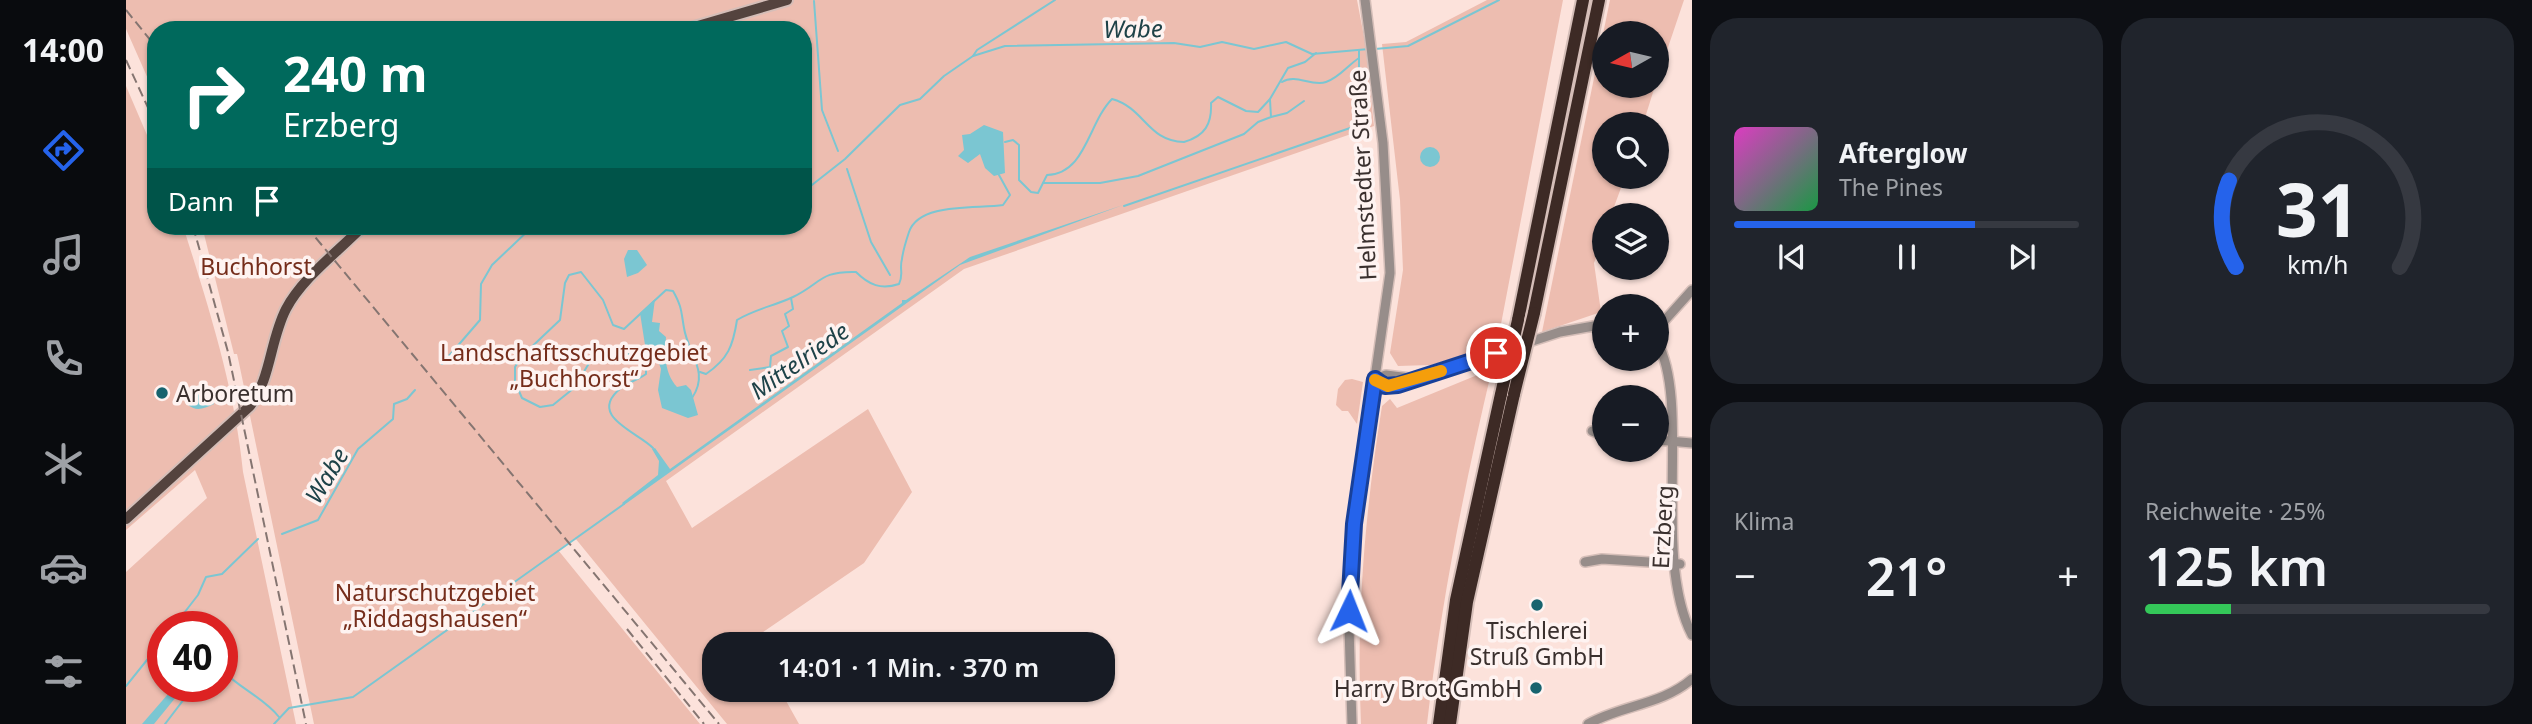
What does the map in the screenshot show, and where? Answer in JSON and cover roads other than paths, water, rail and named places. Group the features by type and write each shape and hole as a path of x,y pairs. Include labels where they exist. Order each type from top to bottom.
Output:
{"highway":[{"path":"1450,724 1467,602 1508,394 1518,320 1583,0"},
{"path":"1438,724 1456,600 1508,394 1534,313 1599,0"}],"main road":[{"path":"715,21 788,0"},
{"path":"126,519 250,406 260,388 276,332 289,303 354,235"}],"street":[{"name":"Helmstedter Straße","path":"1352,724 1349,628 1351,560 1359,485 1390,273 1378,92 1365,0"},
{"path":"1669,313 1692,290"},
{"path":"1375,379 1386,375 1412,378 1568,330 1592,326"},
{"path":"1669,358 1679,372"},
{"name":"Erzberg","path":"1685,455 1689,442 1686,428"},
{"path":"1669,441 1689,442"},
{"name":"Erzberg","path":"1684,487 1681,601 1692,635"},
{"path":"1585,562 1602,559 1680,564"},
{"path":"1588,724 1609,713 1664,698 1692,679"}],"water":[{"path":"984,125 1003,132 1005,173 994,176 985,168 980,154 968,163 958,156 964,150 962,135 970,134"},
{"path":"1426,147 1434,147 1440,157 1434,167 1426,167 1420,161 1420,153"},
{"path":"1123,205 960,265 624,505 622,503 658,475 659,461 652,449 655,448 670,469 902,303 902,300 906,300 970,257"},
{"path":"628,250 637,250 647,265 638,273 627,277 624,259"},
{"path":"655,299 652,322 660,323 659,331 666,337 670,376 677,387 686,385 691,390 698,415 688,418 662,408 658,390 661,369 656,355 645,345 640,313"},
{"path":"206,387 213,393 214,404 200,409 187,404 190,393"},
{"path":"161,702 172,702 154,724 142,724"}],"waterway":[{"path":"973,56 977,50 1055,0"},
{"name":"Wabe","path":"1375,49 1408,46 1499,0"},
{"path":"814,1 822,110 838,151"},
{"name":"Wabe","path":"812,185 845,159 900,105 920,99 944,76 973,56 1005,46 1174,43 1200,47 1222,42 1254,49 1286,42 1312,54 1369,49"},
{"name":"Mittelriede","path":"1359,50 1359,69"},
{"path":"1005,142 1013,140 1019,145 1019,180 1031,192 1038,193 1047,175 1060,172 1078,157 1112,99 1132,109 1162,136 1184,142 1206,128 1211,103 1218,97 1246,111 1258,112 1270,99 1288,68 1305,62 1316,53"},
{"path":"1282,82 1293,79 1326,82 1359,58"},
{"name":"Mittelriede","path":"1124,206 1353,127 1360,104 1359,85"},
{"path":"1043,183 1100,183 1138,176 1244,134 1258,122 1271,117 1270,100"},
{"path":"1271,117 1287,113 1304,101"},
{"path":"847,169 871,242 890,275"},
{"path":"700,372 706,374 720,363 731,345 737,320 793,297 827,276 856,272 876,285 899,284 904,249 915,222 936,211 1003,205 1010,195 999,175"},
{"name":"Wabe","path":"442,364 480,320 481,284 492,265 524,235"},
{"name":"Mittelriede","path":"968,260 979,256"},
{"path":"653,448 618,422 609,407 612,398 621,388 646,374 646,366 641,358 613,350 591,360 574,388 553,405 540,407 522,398 515,382 515,367 522,356 560,320 565,283 569,275 581,272 603,300 613,325 624,329 666,290 673,291 680,305 686,337 698,371 699,380 692,398"},
{"path":"750,370 770,367 771,356 788,347 782,331 789,326 785,314 793,309 791,298"},
{"name":"Wabe","path":"282,534 318,520 358,449 393,419 394,404 407,399 415,390"},
{"name":"Mittelriede","path":"274,724 289,708 353,697 624,504"},
{"name":"Wabe","path":"186,611 198,595 206,577 222,574 258,539"},
{"name":"Wabe","path":"126,686 147,660"},
{"path":"238,683 279,717"},
{"path":"165,724 182,702"}],"railway":[{"path":"126,10 147,36"},
{"path":"126,60 147,106"},
{"path":"196,235 228,352 306,724"},
{"path":"313,235 719,724"},
{"path":"627,629 704,724"}],"place":[{"name":"Arboretum","path":"162,393"},
{"name":"Tischlerei Struß GmbH","path":"1537,605"},
{"name":"Harry Brot GmbH","path":"1536,688"}],"park label":[{"name":"Buchhorst","path":"256,266"},
{"name":"Landschaftsschutzgebiet „Buchhorst“","path":"574,365"},
{"name":"Naturschutzgebiet „Riddagshausen“","path":"435,605"}]}
